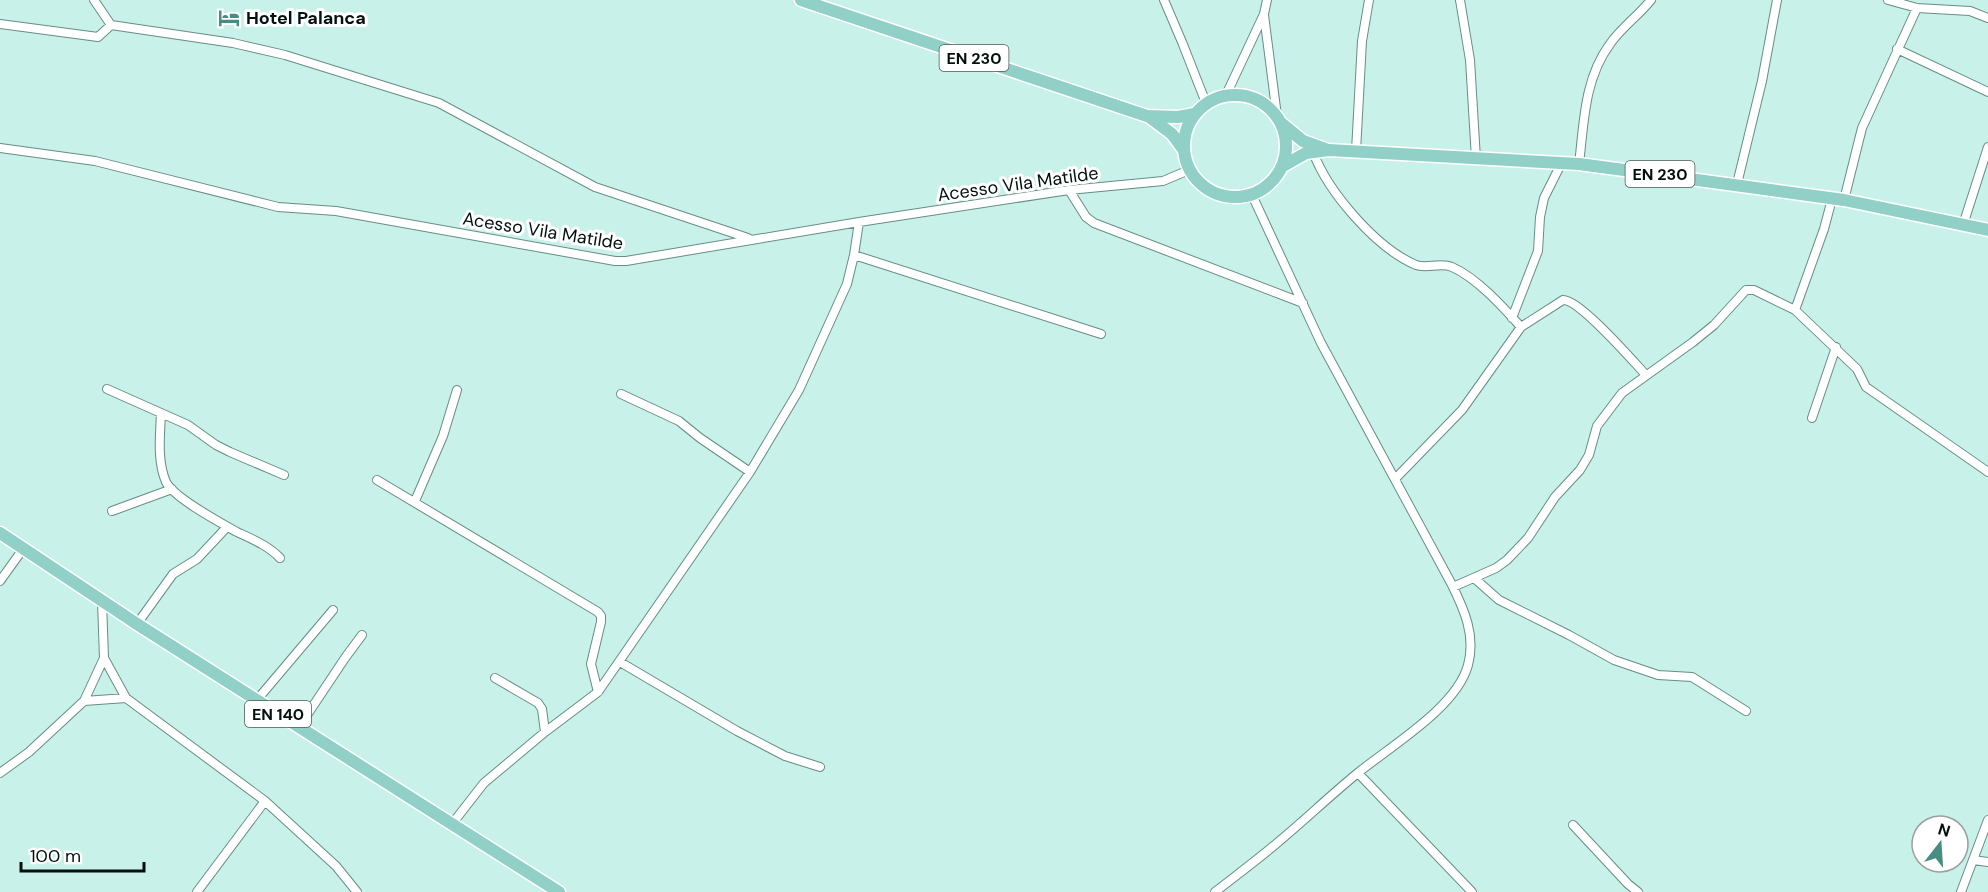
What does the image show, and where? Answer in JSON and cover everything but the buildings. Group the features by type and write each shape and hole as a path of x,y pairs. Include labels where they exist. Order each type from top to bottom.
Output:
{"main road":[{"name":"EN 230","path":"801,0 1147,116 1178,117 1194,114"},
{"path":"1226,95 1247,95 1264,103 1279,120 1285,133 1287,152 1283,165 1276,178 1265,188 1252,195 1234,197 1215,193 1199,183 1189,170 1183,148 1186,129 1194,114 1206,103 1226,95"},
{"name":"EN 230","path":"1147,116 1172,134 1183,148"},
{"name":"EN 230","path":"1279,120 1303,141 1329,150"},
{"name":"EN 230","path":"1283,165 1297,157 1329,150 1579,164 1737,184 1838,200 1988,230"},
{"name":"EN 140","path":"0,532 102,602 559,892"}],"street":[{"path":"94,0 111,25 234,44 285,55 439,103 595,187 750,239"},
{"path":"1164,0 1206,103"},
{"path":"1226,95 1264,14 1267,0"},
{"path":"1356,151 1362,41 1369,0"},
{"path":"1460,0 1470,60 1476,159"},
{"path":"1579,164 1589,87 1598,64 1610,44 1651,0"},
{"path":"1737,184 1762,81 1778,0"},
{"path":"1888,0 1917,8 1970,11 1988,18"},
{"path":"1795,310 1824,229 1838,200 1862,128 1917,8"},
{"path":"1264,14 1279,120"},
{"path":"0,24 98,37 111,25"},
{"path":"1897,48 1988,92"},
{"path":"1963,225 1988,147"},
{"name":"Acesso Vila Matilde","path":"0,148 95,161 278,207 336,211 615,261 1069,190 1163,181 1189,170"},
{"path":"1313,152 1317,164 1337,194 1359,221 1388,249 1420,266 1437,264 1450,267 1469,277 1521,327"},
{"path":"1512,318 1538,251 1540,217 1544,198 1561,164"},
{"path":"1069,190 1086,217 1094,223 1303,303"},
{"path":"1215,892 1281,841 1358,773 1422,724 1445,702 1460,683 1468,666 1470,630 1453,587 1321,344 1252,195"},
{"path":"452,824 484,783 545,732 598,692 750,472 799,390 847,284 859,222"},
{"path":"854,255 1101,334"},
{"path":"1453,587 1507,560 1528,538 1555,497 1580,470 1589,455 1597,426 1622,393 1707,331 1746,290 1754,290 1795,310 1857,369 1866,387 1988,472"},
{"path":"1395,479 1462,410 1521,327 1563,300 1571,301 1583,310 1646,375"},
{"path":"1812,418 1836,347"},
{"path":"108,389 188,425 223,449 284,475"},
{"path":"415,501 443,436 457,390"},
{"path":"621,394 680,421 700,438 750,472"},
{"path":"161,414 160,455 166,480 172,489 227,527 262,544 280,558"},
{"path":"377,480 598,612 601,622 591,664 598,692"},
{"path":"111,512 172,489"},
{"path":"137,624 174,574 197,560 227,527"},
{"path":"0,581 23,549"},
{"path":"1474,578 1499,600 1569,634 1614,660 1658,675 1692,677 1746,711"},
{"path":"102,602 104,658 126,698 265,801 336,866 357,892"},
{"path":"256,701 333,610"},
{"path":"299,727 362,635"},
{"path":"0,773 29,753 84,701 104,658"},
{"path":"620,662 737,731 785,756 820,767"},
{"path":"495,678 538,703 542,710 545,732"},
{"path":"84,701 126,698"},
{"path":"1358,773 1472,892"},
{"path":"197,892 265,801"},
{"path":"1961,892 1988,820"},
{"path":"1573,825 1638,892"},
{"path":"1973,860 1988,862"}],"place":[{"name":"Hotel Palanca","path":"229,18"}]}
